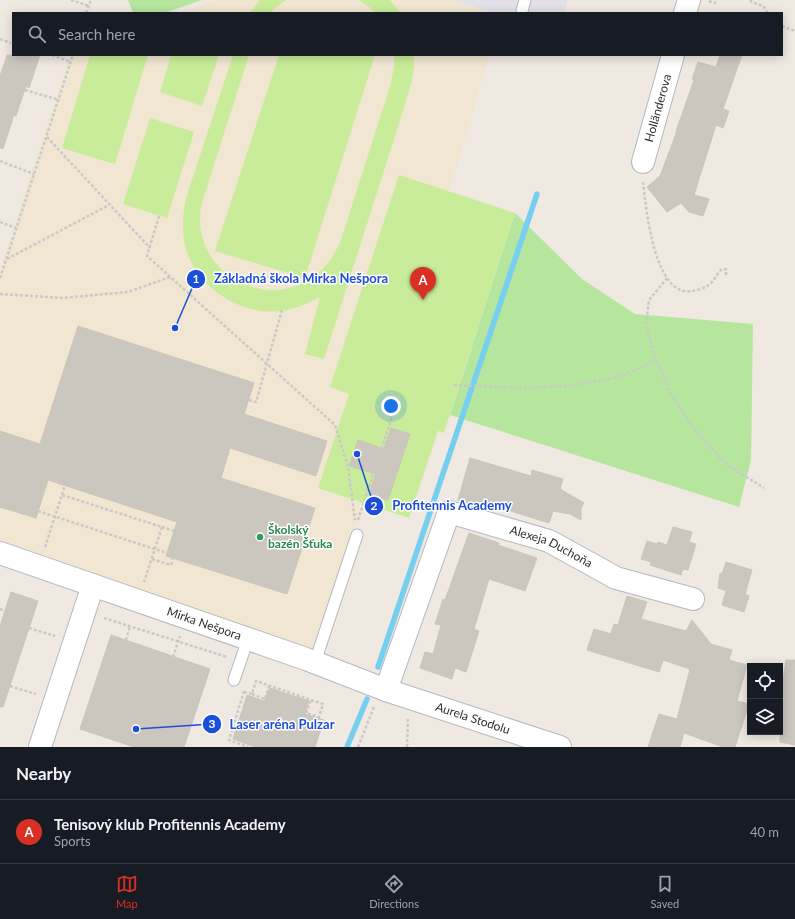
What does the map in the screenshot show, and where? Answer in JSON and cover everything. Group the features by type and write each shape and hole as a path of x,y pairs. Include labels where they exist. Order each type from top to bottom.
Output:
{"street":[{"path":"685,12 689,0"},
{"name":"Holländerova","path":"643,162 673,56"},
{"name":"Alexeja Duchoňa","path":"381,695 449,512 549,541 616,578 693,599"},
{"name":"Mirka Nešpora","path":"0,553 315,662 381,695"},
{"path":"40,747 93,586"},
{"name":"Aurela Stodolu","path":"381,695 560,747"}],"lane":[{"path":"315,662 357,535"},
{"path":"234,680 248,639"}],"path":[{"path":"71,0 89,6"},
{"path":"86,12 91,0"},
{"path":"707,0 715,3 716,0"},
{"path":"750,0 763,6 767,12"},
{"path":"783,26 795,31"},
{"path":"0,39 11,43"},
{"path":"55,56 71,62"},
{"path":"0,278 2,268 73,56"},
{"path":"25,90 59,100"},
{"path":"46,137 150,248"},
{"path":"0,161 34,174"},
{"path":"643,162 643,178 647,213 653,242 663,272 671,284 680,290 688,292 711,284 721,270 726,269 726,277"},
{"path":"6,259 109,205"},
{"path":"159,216 147,256 335,425 348,467 356,526 398,399"},
{"path":"0,222 16,228"},
{"path":"0,294 62,298 128,292 170,277"},
{"path":"667,278 649,300 646,324 657,361 671,394 694,429 726,464 764,488"},
{"path":"249,400 256,402 282,310"},
{"path":"454,385 522,388 569,386 618,377 657,361"},
{"path":"43,553 65,486"},
{"path":"62,495 174,531"},
{"path":"38,511 167,553"},
{"path":"138,601 162,527"},
{"path":"152,559 171,565 173,558"},
{"path":"0,609 5,611"},
{"path":"126,640 130,626"},
{"path":"29,628 58,637"},
{"path":"252,694 256,681 323,704 319,717 306,713 311,700"},
{"path":"246,684 229,740 248,747"},
{"path":"10,686 39,695"},
{"path":"244,692 264,698 269,686"},
{"path":"358,747 381,695"},
{"path":"407,747 408,712"}],"shaded area":[{"path":"215,0 454,0 490,12 181,12"},
{"path":"454,0 568,0 564,12 490,12"},
{"path":"70,56 489,56 449,192 399,176 330,387 349,394 318,488 363,504 312,661 0,557 0,268"}],"green space":[{"path":"128,0 202,0 167,12 133,12"},
{"path":"260,0 286,0 271,12 251,12"},
{"path":"359,0 390,0 399,12 374,12"},
{"path":"90,56 148,56 115,164 62,148"},
{"path":"171,56 219,56 202,106 160,92"},
{"path":"233,56 249,56 201,206 200,218 203,239 210,255 220,268 233,278 248,286 280,290 297,286 312,278 325,267 340,243 391,83 394,56 414,56 411,85 324,359 305,354 320,297 287,310 256,310 241,306 227,299 214,290 203,279 194,266 185,245 183,216 187,195"},
{"path":"279,56 375,56 305,278 215,251"},
{"path":"150,118 194,132 167,218 123,204"},
{"path":"399,175 515,213 444,433 438,431 409,518 318,488 349,394 330,387"},
{"path":"515,213 582,279 635,314 753,324 751,460 739,507 450,415"}],"building":[{"path":"7,55 40,56 29,88 26,86 16,116 14,115 3,149 0,148 0,76"},
{"path":"720,56 742,56 723,109 729,111 723,128 716,125 694,195 709,199 703,216 689,212 681,203 667,212 647,187 660,176 694,80 692,79 698,62 716,67"},
{"path":"78,326 254,383 244,414 327,441 316,476 230,448 221,478 315,508 287,594 166,556 177,522 48,480 36,518 0,507 0,431 40,444"},
{"path":"391,428 410,434 388,500 369,494 376,474 349,466 358,440 384,449"},
{"path":"470,458 531,476 532,470 563,479 560,489 584,503 581,508 581,520 570,514 553,511 549,523 501,508 500,511 458,500"},
{"path":"673,527 692,532 689,542 696,544 688,570 683,569 681,575 650,565 651,562 641,559 647,541 667,545"},
{"path":"469,533 499,543 498,545 537,558 525,591 489,579 474,629 479,631 466,672 455,668 452,679 420,668 425,652 433,654 441,625 435,624 443,599 445,600"},
{"path":"726,562 752,570 745,594 749,596 744,612 722,605 726,591 718,588 720,573 722,574"},
{"path":"11,592 38,601 3,707 0,707 0,626"},
{"path":"627,596 647,602 641,619 686,631 692,620 711,644 732,650 729,660 747,665 737,701 747,704 747,710 735,747 723,747 684,733 680,747 648,747 659,714 677,719 690,669 663,660 659,672 587,650 594,629 611,634 614,624 618,625"},
{"path":"111,635 210,669 184,747 134,747 80,729"},
{"path":"786,660 795,660 795,745 780,742 780,735 783,735 783,680"},
{"path":"270,688 309,701 305,714 324,720 315,747 255,747 233,739 247,695 264,701"}],"waterway":[{"path":"378,667 537,194"},
{"path":"347,747 367,699"}],"place":[{"name":"Tenisový klub Profitennis Academy","path":"423,300"},
{"name":"Základná škola Mirka Nešpora","path":"175,328"},
{"name":"Profitennis Academy","path":"357,454"},
{"name":"Školský bazén Šťuka","path":"260,537"},
{"name":"Laser aréna Pulzar","path":"136,729"}]}
